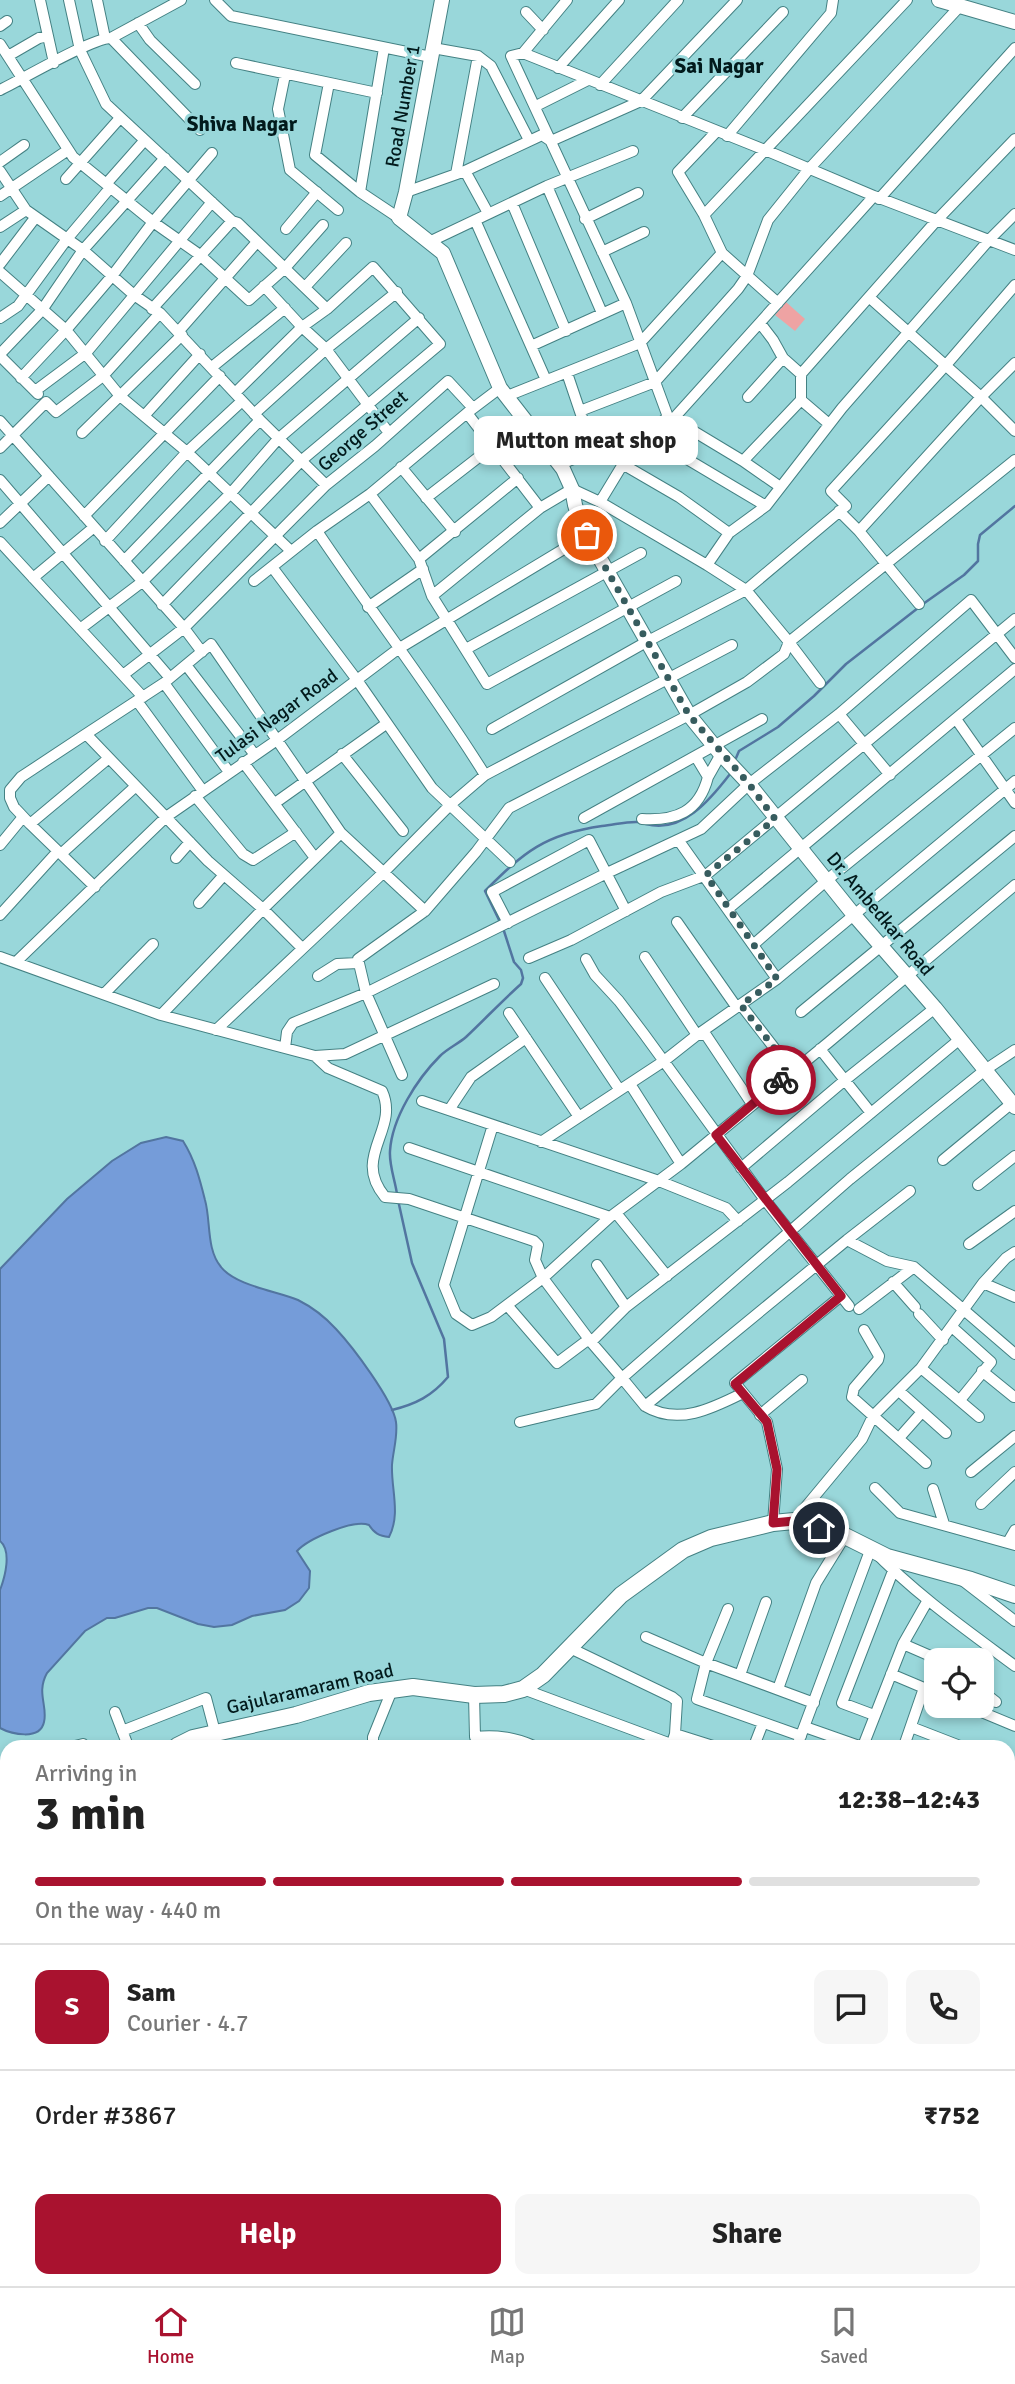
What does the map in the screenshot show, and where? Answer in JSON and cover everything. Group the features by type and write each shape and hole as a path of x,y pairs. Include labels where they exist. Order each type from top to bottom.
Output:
{"main road":[{"name":"Gajularamaram Road","path":"189,1740 392,1690 413,1687 474,1695 503,1694 523,1689 543,1675 621,1595 683,1550 711,1538 773,1523 794,1521 845,1536 887,1556 1015,1595"},
{"path":"964,1578 984,1578 1015,1588"}],"street":[{"path":"40,0 54,63"},
{"path":"69,0 79,50 106,104 327,309"},
{"path":"97,0 108,38 201,130"},
{"path":"0,90 181,0"},
{"path":"215,0 231,16 384,48 478,56 491,66 529,141"},
{"name":"Road Number 1","path":"400,218 442,0"},
{"path":"567,0 523,53 511,56 626,303 671,418 779,486"},
{"path":"558,68 619,0"},
{"path":"600,85 678,0"},
{"path":"551,141 641,101 737,0"},
{"path":"778,303 722,253 704,215 678,172 722,134 831,13 833,0"},
{"path":"704,215 907,0"},
{"path":"939,0 976,5 1015,22"},
{"path":"580,411 655,382 747,276 768,220 809,169 961,5"},
{"path":"526,12 543,30"},
{"path":"682,118 783,12"},
{"path":"138,23 150,40 195,84"},
{"path":"8,56 39,38 48,36"},
{"path":"0,44 68,150 80,163 153,222 200,255 249,300 285,268 323,225"},
{"path":"360,192 384,48"},
{"path":"561,467 641,438 671,418 1015,48"},
{"path":"523,53 1015,250"},
{"path":"478,56 460,172 488,214"},
{"path":"236,63 377,93"},
{"path":"285,75 278,109 290,170 338,210"},
{"path":"536,106 587,80"},
{"path":"329,83 315,155 360,192 400,218"},
{"path":"66,179 120,118"},
{"path":"406,192 460,172 542,135 551,141"},
{"path":"829,424 802,400 801,374 937,220 1015,139"},
{"path":"0,318 18,306 144,141"},
{"path":"0,162 24,145"},
{"path":"0,196 68,150"},
{"path":"429,242 547,186 633,151"},
{"path":"21,378 112,276 153,222 212,153"},
{"path":"165,158 83,250 42,310 0,355 56,412 103,376 200,255 232,221"},
{"path":"0,172 10,190 31,214 83,250 180,333 278,439 326,485"},
{"path":"547,186 602,313"},
{"path":"286,229 317,192"},
{"path":"585,219 638,193"},
{"path":"35,391 86,353 212,202"},
{"path":"512,203 566,331"},
{"path":"0,227 31,214"},
{"path":"0,264 31,214"},
{"path":"707,565 729,533 765,506 829,424 989,240 1015,214"},
{"name":"Dr. Ambedkar Road","path":"400,218 443,253 503,392 561,467 572,489 575,505 587,535 689,715 1013,1105"},
{"path":"475,220 545,380"},
{"path":"602,252 644,232"},
{"path":"82,433 180,333 257,242"},
{"path":"304,288 346,243"},
{"path":"254,581 317,531 370,495 470,411 503,392 567,373 640,343 722,253"},
{"path":"105,541 302,327 327,309 373,267 397,292 440,344 302,460 162,605"},
{"path":"0,272 66,330 120,396 210,472 291,551"},
{"path":"492,729 648,641 746,590 846,506 831,491 1015,285"},
{"path":"264,286 326,349 389,433"},
{"path":"124,561 210,472 257,417 326,349 397,292"},
{"path":"870,298 1015,431"},
{"path":"531,346 626,303"},
{"path":"84,516 164,433 216,372 285,308"},
{"path":"80,629 142,582 231,493 278,439 419,318"},
{"path":"760,323 783,358 801,374"},
{"path":"144,416 200,354"},
{"path":"748,397 783,358"},
{"path":"859,531 1015,363"},
{"path":"567,373 593,450"},
{"name":"George Street","path":"123,675 184,628 326,485 448,381 470,411"},
{"path":"743,461 802,400"},
{"path":"0,449 46,402"},
{"path":"470,411 540,509"},
{"path":"0,422 184,628 202,652"},
{"path":"600,502 641,438"},
{"path":"561,467 593,450 641,438 765,506"},
{"path":"426,498 493,446"},
{"path":"401,1075 366,993 358,959 425,911 509,808 747,682 784,654 789,642 1015,460"},
{"path":"624,465 679,497 729,533"},
{"path":"401,467 455,532"},
{"path":"0,523 49,476"},
{"path":"368,607 518,478"},
{"path":"0,480 150,653 229,772"},
{"path":"432,596 540,509 572,489 600,502 746,590 820,683"},
{"path":"370,495 421,564 432,596 487,684 676,581"},
{"path":"839,511 859,531 919,604"},
{"path":"33,578 93,528"},
{"path":"317,531 485,775"},
{"name":"Tulasi Nagar Road","path":"16,962 166,817 277,740 398,649 587,535"},
{"path":"0,542 123,675 199,794 243,854 253,860 259,858 296,832"},
{"path":"466,649 641,553"},
{"path":"272,567 432,788 510,862"},
{"path":"285,1048 287,1032 293,1023 366,993 701,828 749,784 839,714 971,600 1015,658"},
{"path":"530,958 571,940 661,892 706,875 1015,619"},
{"path":"95,887 26,821 14,807 5,788 167,681 211,644 341,833 425,911"},
{"path":"216,1030 383,873 450,805 485,775 732,645"},
{"path":"186,665 255,755"},
{"path":"728,909 1015,669"},
{"path":"839,714 890,775"},
{"path":"584,818 696,757 718,750 762,719"},
{"path":"956,719 1015,803"},
{"path":"275,803 386,724"},
{"path":"753,945 827,880 1015,728"},
{"path":"86,734 223,876 263,909 302,948"},
{"path":"642,819 665,819 694,806 702,797 718,750"},
{"path":"342,754 403,831"},
{"path":"696,757 708,777"},
{"path":"0,845 26,821 109,758"},
{"path":"243,762 315,859"},
{"path":"541,1142 664,1061 777,979 1015,781"},
{"path":"0,915 59,852 135,786"},
{"path":"161,1015 341,833"},
{"path":"801,1013 1015,836"},
{"path":"504,925 492,892 589,840 626,911"},
{"path":"679,841 706,875 777,979"},
{"path":"176,858 190,842"},
{"path":"199,903 223,876"},
{"path":"493,1125 444,1284 456,1314 472,1325 491,1317 543,1278 612,1215 681,1164 1015,884"},
{"path":"677,922 734,1005 741,1005"},
{"path":"104,994 153,944"},
{"path":"0,957 161,1015 314,1056 345,1054 494,984"},
{"path":"645,957 697,1035"},
{"path":"586,959 765,1200 841,1296 854,1307 914,1267"},
{"path":"318,976 337,964 358,963"},
{"path":"545,978 681,1164"},
{"path":"741,1005 792,1071"},
{"path":"741,1168 935,1008"},
{"path":"509,1013 579,1117"},
{"path":"697,1035 706,1035 752,1104"},
{"path":"449,1110 471,1077 526,1038"},
{"path":"507,1304 557,1363 590,1340 626,1307 765,1200 960,1039"},
{"path":"820,1049 871,1113"},
{"path":"520,1422 596,1404 622,1378 850,1180 985,1070 1015,1050"},
{"path":"314,1056 328,1068 382,1091 388,1113 371,1162 379,1189 385,1197 409,1199 534,1241 538,1245 535,1260 543,1278 645,1406 659,1413 685,1415 743,1394"},
{"path":"422,1101 659,1181 726,1208 738,1221"},
{"path":"943,1160 1013,1105"},
{"path":"409,1148 612,1215 667,1276"},
{"path":"978,1185 1015,1156"},
{"path":"645,1406 910,1191"},
{"path":"969,1244 1015,1211"},
{"path":"847,1240 887,1261 914,1267 1014,1352"},
{"path":"794,1521 862,1439 873,1416 921,1368 983,1283 1015,1252"},
{"path":"597,1265 626,1307"},
{"path":"892,1282 943,1340"},
{"path":"983,1283 1015,1296"},
{"path":"773,1523 777,1469 767,1422 735,1384 841,1296"},
{"path":"952,1327 991,1362 960,1400"},
{"path":"864,1330 879,1356 851,1392 852,1397 926,1463"},
{"path":"921,1368 979,1417"},
{"path":"982,1371 1014,1397"},
{"path":"760,1415 802,1380"},
{"path":"899,1391 946,1433"},
{"path":"900,1438 922,1412"},
{"path":"971,1472 1015,1436"},
{"path":"981,1504 1015,1472"},
{"path":"875,1488 900,1513 1011,1543 1015,1530"},
{"path":"933,1489 944,1524"},
{"path":"778,1689 816,1583 845,1536"},
{"path":"801,1736 871,1549 928,1600 1015,1666"},
{"path":"874,1715 842,1703 893,1571"},
{"path":"964,1578 1015,1621"},
{"path":"864,1740 903,1644 928,1600"},
{"path":"740,1675 766,1602"},
{"path":"728,1609 706,1662 697,1699 801,1736 827,1735 842,1740"},
{"path":"646,1637 814,1703"},
{"path":"903,1644 924,1653"},
{"path":"570,1648 677,1701 672,1740"},
{"path":"891,1674 924,1688 906,1740"},
{"path":"523,1689 669,1740"},
{"path":"373,1740 392,1690"},
{"path":"474,1695 475,1737 498,1735 518,1740"},
{"path":"122,1731 205,1698 215,1732"},
{"path":"115,1712 126,1740"},
{"path":"994,1718 1015,1727"},
{"path":"756,1740 763,1723"},
{"path":"911,1727 945,1740"},
{"path":"825,1740 827,1735"}],"shaded area":[{"path":"786,302 805,319 795,331 775,315"}],"water":[{"path":"166,1137 183,1141 194,1163 207,1208 213,1252 221,1267 236,1279 298,1300 318,1313 352,1348 388,1401 396,1422 392,1465 395,1510 393,1528 389,1537 377,1534 369,1525 353,1525 331,1531 303,1546 297,1551 310,1571 309,1588 299,1601 285,1610 252,1616 232,1625 214,1627 198,1624 157,1608 107,1618 85,1631 47,1673 42,1687 45,1716 41,1728 31,1734 11,1732 0,1728 0,1590 7,1557 0,1541 0,1269 67,1199 112,1161 141,1143"}],"waterway":[{"path":"923,604 964,575 978,561 980,535 1015,506"},
{"path":"736,758 739,751 778,727 846,664 918,608"},
{"path":"646,824 659,826 683,819 704,804 730,774"},
{"path":"500,922 485,891 524,855 550,840 582,829 639,822"},
{"path":"397,1194 390,1151 395,1125 407,1100 440,1056 466,1037 521,984 521,970 514,962 503,928"},
{"path":"392,1410 423,1398 448,1377 444,1339 412,1263 398,1200"}],"way so far":[{"path":"587,535 689,715 749,784 775,819 706,875 777,979 741,1005 792,1071 781,1080"}],"place":[{"name":"Mutton meat shop","path":"587,535"}],"district":[{"name":"Sai Nagar","path":"719,66"},
{"name":"Shiva Nagar","path":"242,124"}],"route":[{"path":"781,1080 716,1135 841,1296 735,1384 767,1422 777,1469 773,1523 794,1521 819,1528"}]}
